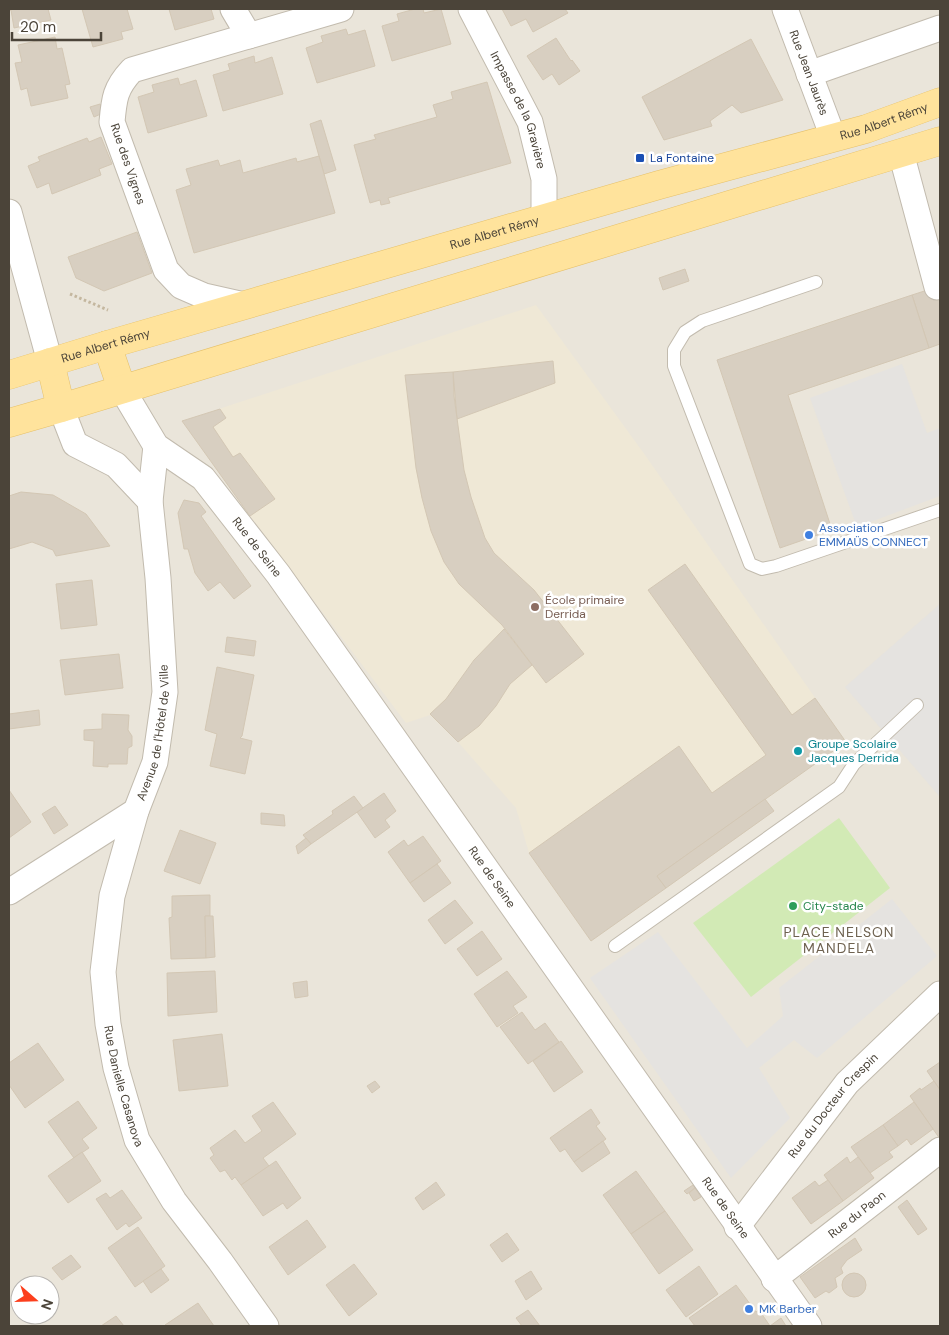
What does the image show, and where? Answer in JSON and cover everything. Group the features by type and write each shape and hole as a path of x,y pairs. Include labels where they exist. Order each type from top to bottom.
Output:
{"main road":[{"name":"Rue Albert Rémy","path":"9,375 107,344 544,218 866,129 940,102"},
{"path":"9,423 940,141"},
{"path":"107,344 122,390"},
{"path":"50,362 61,408"}],"street":[{"path":"233,9 249,36"},
{"name":"Rue des Vignes","path":"244,305 204,296 181,286 166,270 112,122 114,104 121,82 132,70 341,9"},
{"name":"Impasse de la Gravière","path":"471,9 530,122 544,180 544,218"},
{"name":"Rue Jean Jaurès","path":"785,9 833,137"},
{"path":"809,74 940,28"},
{"path":"901,154 937,287"},
{"path":"9,212 50,362"},
{"path":"122,390 156,446"},
{"path":"61,408 75,444 116,465 150,501"},
{"name":"Avenue de l'Hôtel de Ville","path":"9,892 136,811 155,762 165,692 158,578 150,501 156,446"},
{"name":"Rue de Seine","path":"156,446 203,478 278,574 737,1227 809,1326"},
{"name":"Rue Danielle Casanova","path":"136,811 112,896 104,972 108,1024 116,1068 137,1140 174,1201 266,1326"},
{"name":"Rue du Docteur Crespin","path":"737,1227 847,1083 940,994"},
{"name":"Rue du Paon","path":"774,1279 940,1150"}],"lane":[{"path":"816,282 702,321 685,332 674,350 674,366 750,564 762,569 776,566 940,510"},
{"path":"615,946 839,787 854,764 917,705"}],"path":[{"path":"70,294 108,310"}],"shaded area":[{"path":"9,9 940,9 940,1326 9,1326"},
{"name":"École primaire Derrida","path":"536,305 645,455 846,742 765,799 774,811 591,941 529,853 516,808 458,742 430,715 406,723 250,516 182,421"},
{"path":"902,364 927,433 940,428 940,496 857,527 810,398"},
{"path":"940,604 940,797 845,687"},
{"path":"892,899 937,956 817,1058 794,1040 759,1068 790,1118 731,1178 590,978 658,932 747,1048 783,1016 779,988"}],"green space":[{"name":"City-stade","path":"839,818 890,888 751,997 693,923"}],"building":[{"path":"9,9 48,9 51,20 14,28 11,10 9,11"},
{"path":"82,9 127,9 133,29 121,32 123,39 93,47"},
{"path":"169,9 211,9 214,19 175,30"},
{"path":"415,9 423,9 424,13 441,9 451,44 392,61 382,26 399,21 397,14"},
{"path":"502,9 565,9 568,13 533,32 526,19 511,26"},
{"path":"346,29 348,35 365,30 375,66 317,83 306,48 323,42 321,36"},
{"path":"55,37 57,49 62,48 70,84 65,85 68,98 31,106 27,88 21,90 15,63 22,62 18,45"},
{"path":"556,38 580,71 559,85 552,74 543,80 527,56"},
{"path":"751,39 783,100 741,113 732,105 710,121 712,126 664,140 642,97"},
{"path":"254,56 255,63 272,57 283,94 223,111 213,75 230,70 228,64"},
{"path":"178,78 180,85 196,80 207,116 148,133 138,97 154,92 152,85"},
{"path":"487,82 511,163 388,198 390,203 381,205 380,200 370,203 354,145 376,139 374,135 437,117 433,105 453,99 451,92"},
{"path":"100,104 103,113 94,117 90,107"},
{"path":"321,120 336,170 324,174 310,124"},
{"path":"101,137 112,164 99,169 101,175 52,194 49,183 37,188 28,166 40,161 38,157 87,138 89,142"},
{"path":"319,156 335,213 194,253 176,190 191,185 186,169 218,160 220,166 240,160 243,173 296,158 297,162"},
{"path":"137,232 152,273 104,291 76,278 68,257"},
{"path":"685,269 689,281 663,290 659,278"},
{"path":"940,286 940,344 929,348 912,295"},
{"path":"912,295 929,348 788,395 832,530 780,548 717,360"},
{"path":"553,361 555,383 457,419 453,372"},
{"path":"453,372 454,396 464,470 485,538 494,553 534,590 584,654 546,683 502,625 459,584 444,562 431,531 416,468 405,375"},
{"path":"220,409 226,418 213,427 233,457 240,453 275,499 250,516 182,421"},
{"path":"21,492 53,495 86,514 110,546 56,556 53,550 32,542 9,549 9,496"},
{"path":"184,500 199,503 206,512 201,516 251,586 234,599 220,582 208,591 195,573 188,549 184,549 178,513"},
{"name":"Groupe Scolaire Jacques Derrida","path":"685,564 792,715 815,698 846,742 657,876 666,888 591,941 529,853 679,746 712,793 766,755 648,590"},
{"path":"92,580 97,625 61,629 56,584"},
{"path":"504,629 532,665 510,684 496,706 479,726 458,742 430,714 446,699 474,660"},
{"path":"227,637 256,641 254,656 225,652"},
{"path":"119,654 123,688 65,695 60,660"},
{"path":"217,667 254,675 242,736 240,738 252,741 245,774 210,766 217,734 205,730"},
{"path":"39,710 40,725 9,729 9,714"},
{"path":"102,714 129,715 128,730 132,736 132,746 128,748 127,764 108,764 108,767 93,766 94,741 84,740 84,730 102,729"},
{"path":"9,790 31,822 9,838"},
{"path":"384,793 396,811 385,820 390,827 375,838 357,812"},
{"path":"354,796 363,808 311,844 303,835 333,814 332,811"},
{"path":"765,799 774,811 666,888 657,876"},
{"path":"55,806 68,825 54,834 42,814"},
{"path":"261,813 284,815 285,826 261,824"},
{"path":"180,830 216,843 200,884 164,871"},
{"path":"423,836 441,861 410,883 388,852 404,840 408,846"},
{"path":"306,838 311,844 298,854 296,846"},
{"path":"437,864 451,883 424,902 410,883"},
{"path":"210,895 210,916 205,916 206,958 171,959 169,918 172,917 172,896"},
{"path":"455,900 473,923 445,944 428,920"},
{"path":"205,916 213,916 215,957 206,958"},
{"path":"482,931 502,959 477,976 457,949"},
{"path":"215,971 217,1012 168,1016 167,973"},
{"path":"507,971 527,997 513,1006 518,1013 497,1027 474,994"},
{"path":"307,981 308,996 295,998 293,983"},
{"path":"522,1012 535,1030 545,1023 559,1042 528,1064 500,1027"},
{"path":"222,1034 228,1086 179,1091 173,1040"},
{"path":"561,1041 583,1072 554,1092 533,1061"},
{"path":"38,1043 64,1080 25,1108 9,1085 9,1063"},
{"path":"940,1062 940,1090 927,1071"},
{"path":"375,1081 380,1087 372,1093 367,1086"},
{"path":"934,1081 940,1090 940,1139 910,1096"},
{"path":"78,1101 97,1128 82,1139 89,1148 74,1158 48,1122"},
{"path":"273,1102 296,1134 263,1158 269,1166 241,1185 235,1177 232,1180 225,1170 220,1172 210,1158 214,1155 210,1148 235,1130 245,1143 262,1131 252,1116"},
{"path":"914,1102 933,1129 911,1145 907,1139 898,1146 883,1125"},
{"path":"591,1109 600,1123 596,1126 606,1139 574,1162 565,1149 560,1152 550,1138"},
{"path":"883,1125 898,1146 889,1152 893,1157 870,1173 851,1147"},
{"path":"603,1141 610,1153 582,1172 574,1162"},
{"path":"82,1152 101,1181 68,1203 48,1176"},
{"path":"847,1157 850,1163 858,1157 874,1178 843,1201 824,1175"},
{"path":"276,1161 301,1198 287,1209 283,1203 263,1216 241,1185"},
{"path":"636,1171 665,1211 631,1234 603,1195"},
{"path":"828,1180 843,1201 811,1224 792,1198 815,1181 819,1186"},
{"path":"436,1182 445,1195 423,1210 415,1198"},
{"path":"693,1185 695,1188 687,1194 684,1191"},
{"path":"695,1188 701,1197 694,1201 689,1193"},
{"path":"122,1190 142,1218 129,1227 126,1223 117,1230 96,1199 106,1193 110,1198"},
{"path":"907,1200 927,1229 918,1235 898,1207"},
{"path":"665,1211 693,1250 659,1274 631,1234"},
{"path":"307,1220 326,1247 288,1275 269,1247"},
{"path":"138,1227 165,1266 135,1287 108,1248"},
{"path":"507,1233 519,1250 502,1262 490,1245"},
{"path":"855,1238 862,1250 847,1260 841,1268 843,1273 835,1278 837,1287 829,1293 826,1291 815,1298 800,1277"},
{"path":"71,1255 81,1267 62,1280 60,1275 52,1268"},
{"path":"354,1264 377,1294 349,1316 326,1285"},
{"path":"699,1266 718,1294 686,1317 666,1290"},
{"path":"161,1269 169,1280 151,1293 143,1281"},
{"path":"531,1271 542,1289 526,1300 515,1281"},
{"path":"854,1273 863,1276 866,1285 863,1294 854,1297 845,1294 842,1285 845,1276"},
{"path":"736,1285 756,1312 759,1310 770,1326 695,1326 689,1318"},
{"path":"198,1303 214,1326 165,1325"},
{"path":"528,1310 540,1326 522,1326 516,1318"},
{"path":"116,1316 124,1326 101,1326"},
{"path":"781,1318 786,1326 770,1326"}],"place":[{"name":"La Fontaine","path":"640,158"},
{"name":"Association EMMAÜS CONNECT","path":"809,535"},
{"name":"École primaire Derrida","path":"535,607"},
{"name":"Groupe Scolaire Jacques Derrida","path":"798,751"},
{"name":"City-stade","path":"793,906"},
{"name":"MK Barber","path":"749,1309"}],"district":[{"name":"PLACE NELSON MANDELA","path":"839,940"}]}
